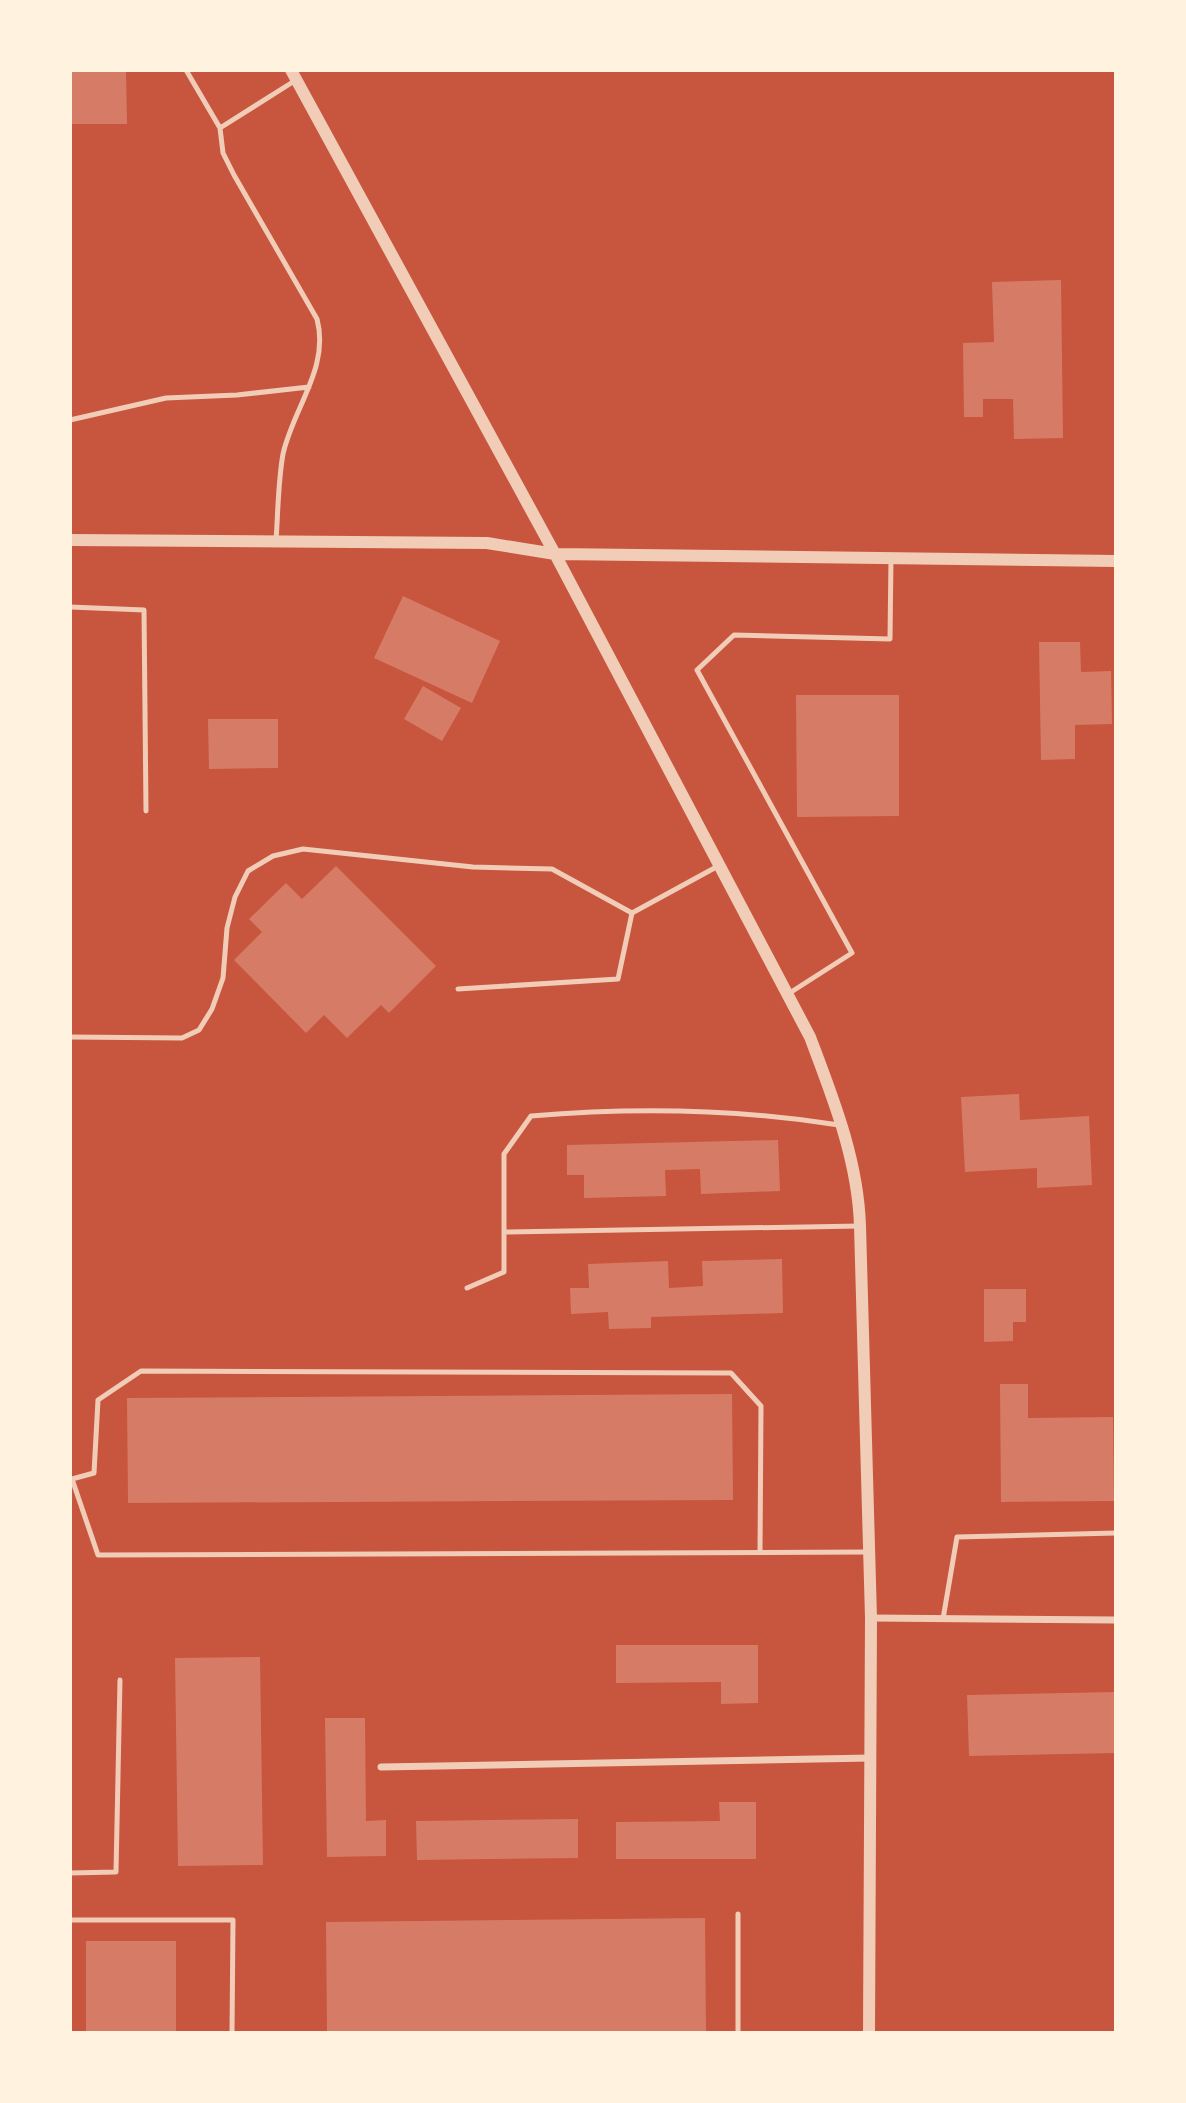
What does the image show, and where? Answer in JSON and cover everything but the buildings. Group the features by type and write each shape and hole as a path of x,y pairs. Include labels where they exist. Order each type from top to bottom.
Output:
{"street":[{"path":"294,75 555,554 788,994 810,1037 842,1126 859,1195 860,1226 871,1618 869,2033"},
{"path":"70,540 487,543 555,554 1116,561"},
{"path":"871,1618 1116,1620"},
{"path":"381,1767 871,1758"}],"lane":[{"path":"186,70 220,128 223,153 234,175 317,319 321,341 316,367 284,453 276,542"},
{"path":"220,128 294,75"},
{"path":"70,420 166,398 237,395 309,387"},
{"path":"788,994 852,953 697,670 734,635 890,639 891,558"},
{"path":"70,607 144,610 146,811"},
{"path":"70,1037 182,1038 199,1030 212,1009 223,978 227,928 235,897 248,871 274,856 303,849 473,867 552,869 632,913"},
{"path":"458,989 618,979 632,913 720,865"},
{"path":"467,1287 504,1272 504,1154 531,1116 572,1112 701,1111 773,1115 842,1126"},
{"path":"504,1233 860,1226"},
{"path":"760,1552 761,1406 731,1373 141,1371 98,1400 94,1473 71,1479 98,1555 869,1552"},
{"path":"943,1619 957,1537 1116,1533"},
{"path":"70,1872 116,1872 120,1680"},
{"path":"738,1914 738,2033"},
{"path":"70,1920 233,1920 232,2033"}]}
